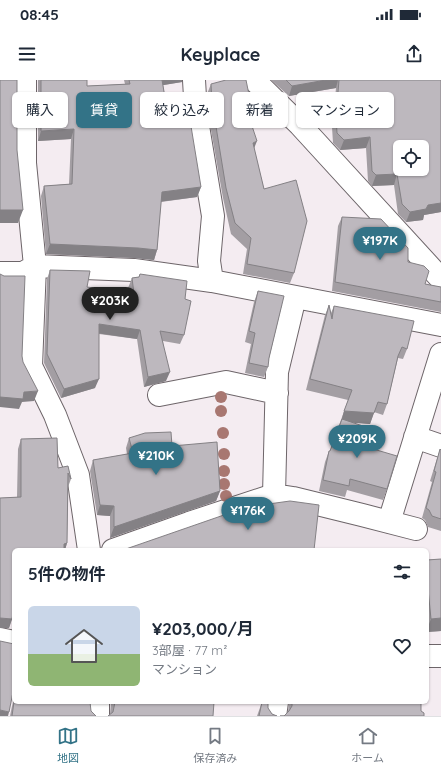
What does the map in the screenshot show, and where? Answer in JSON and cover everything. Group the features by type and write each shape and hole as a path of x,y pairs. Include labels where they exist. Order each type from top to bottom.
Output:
{"street":[{"path":"25,80 25,163 35,266 31,366 55,415 78,475 89,548"},
{"path":"194,80 196,114 213,216 209,261 212,280"},
{"path":"254,80 300,125 441,279"},
{"path":"0,273 23,273 35,266 134,270 212,280 441,325"},
{"path":"274,495 277,372 295,297"},
{"path":"389,522 441,354"},
{"path":"159,395 226,382 277,393"},
{"path":"415,437 441,446"},
{"path":"119,548 274,495 293,498 416,529"},
{"path":"0,639 12,642"},
{"path":"429,656 441,656"},
{"path":"98,704 98,716"},
{"path":"275,716 277,704"}],"building":[{"path":"0,80 17,80 17,92 12,92 12,128 17,128 17,150 23,210 0,210"},
{"path":"41,80 87,80 87,86 130,84 129,80 162,80 164,92 140,92 140,128 191,128 201,187 162,192 157,250 50,244 44,186 72,184 74,129 41,131 41,128 68,128 68,92 41,92"},
{"path":"226,80 246,80 248,92 232,92 232,128 253,128 257,141 253,143 264,189 296,180 307,221 294,273 247,264 251,238 235,223 226,188 216,128 224,128 224,92 211,92 211,84"},
{"path":"286,80 326,80 292,86"},
{"path":"339,80 441,80 441,203 428,205 426,209 410,212 402,204 397,176 429,176 429,140 393,140 393,174 376,175 372,171 370,137 344,140 337,133 337,128 394,128 394,92 338,92"},
{"path":"342,217 381,219 408,248 408,262 424,266 429,271 425,284 441,287 441,302 335,282"},
{"path":"50,270 90,271 87,287 134,294 132,278 139,277 140,274 187,281 185,299 191,301 184,335 160,331 170,372 148,377 140,330 99,324 99,379 64,389 47,354"},
{"path":"0,274 4,276 25,276 22,356 23,362 38,391 24,392 23,399 0,397"},
{"path":"258,291 284,296 268,367 249,363 255,333 249,331"},
{"path":"329,305 332,319 334,306 414,321 407,349 402,347 398,356 387,404 378,402 374,413 344,411 352,390 310,379"},
{"path":"342,419 369,428 363,446 397,456 387,489 350,479 349,486 323,480 329,451"},
{"path":"171,432 172,446 217,442 220,491 114,527 114,506 100,505 93,460 133,453 129,438 145,433"},
{"path":"57,438 58,468 68,466 71,479 68,473 67,543 64,544 64,548 12,548 12,619 0,618 0,498 21,497 21,439"},
{"path":"440,449 441,519 432,516 426,508 436,472 434,471"},
{"path":"290,501 319,505 314,548 129,548 247,507"},
{"path":"441,559 441,618 431,619 429,599 429,560"},
{"path":"0,641 12,644 12,697 9,712 0,710"},
{"path":"14,704 90,704 91,711 96,716 12,716"},
{"path":"115,704 214,704 213,716 108,716 113,712"},
{"path":"262,704 268,704 268,708 272,714 277,716 259,716"},
{"path":"292,704 421,704 421,711 424,713 424,716 284,716 289,711"}]}
